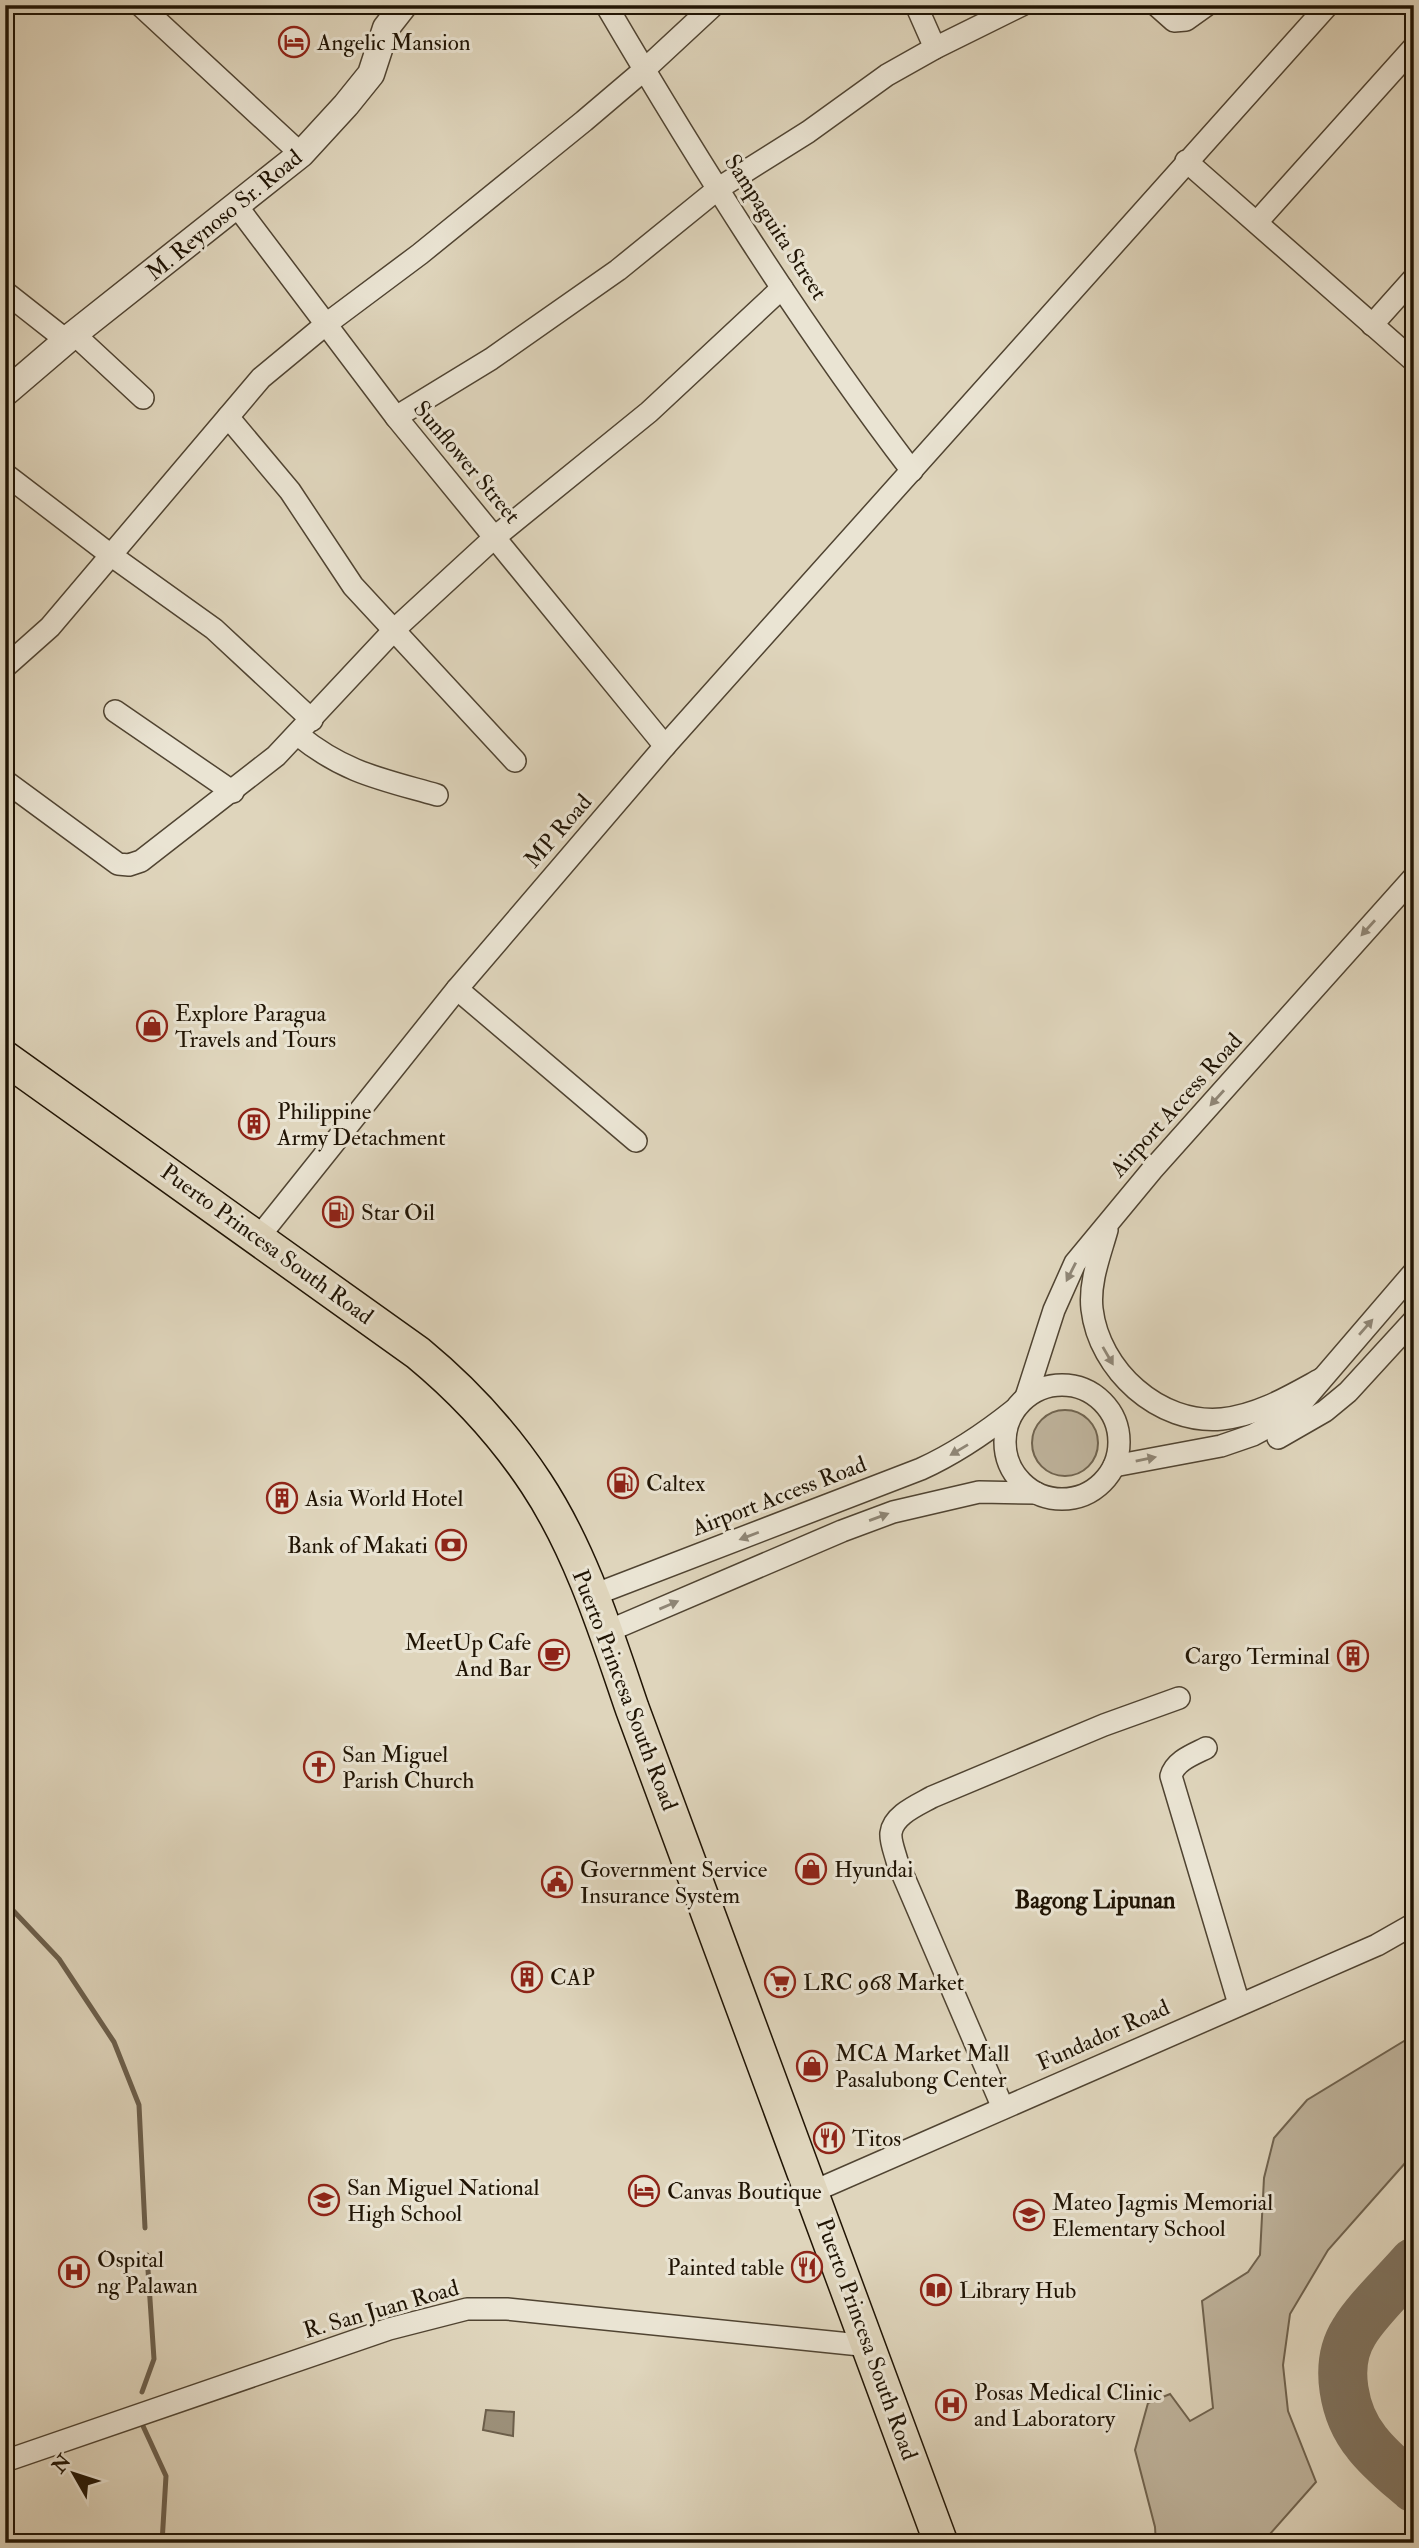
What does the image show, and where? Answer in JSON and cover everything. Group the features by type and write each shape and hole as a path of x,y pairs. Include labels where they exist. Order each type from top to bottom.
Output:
{"main road":[{"name":"Puerto Princesa South Road","path":"5,1058 418,1353 461,1390 489,1420 544,1495 567,1539 606,1632 632,1709 942,2543"}],"street":[{"path":"140,5 301,154"},
{"name":"M. Reynoso Sr. Road","path":"5,393 70,337 301,154 371,74 386,28 404,5"},
{"name":"Sampaguita Street","path":"606,5 644,71 782,288 856,398 912,471"},
{"path":"10,655 50,627 261,379 325,325 420,254 644,71 714,5"},
{"path":"916,5 935,48"},
{"path":"396,418 480,366 618,270 719,188 808,132 903,64 1022,5"},
{"path":"1156,5 1174,21 1186,20 1208,5"},
{"name":"MP Road","path":"258,1238 457,989 665,746 1328,5"},
{"path":"1257,222 1414,47"},
{"path":"1186,161 1414,361"},
{"name":"Sunflower Street","path":"236,205 396,418 665,746"},
{"path":"1372,325 1414,278"},
{"path":"5,781 118,864 123,866 141,861 233,792 305,727 395,629 495,537 649,412 782,288"},
{"path":"5,292 70,337 143,398"},
{"path":"228,417 290,491 353,586 515,761"},
{"path":"5,474 112,556 214,629 305,727 317,750 349,769 437,795"},
{"path":"115,711 233,792"},
{"name":"Airport Access Road","path":"591,1596 931,1464 971,1443 1020,1404 1064,1285 1075,1263 1414,877"},
{"path":"457,989 636,1141"},
{"path":"1110,1220 1091,1288 1096,1330 1113,1364 1149,1399 1184,1415 1220,1419 1259,1410 1321,1379"},
{"path":"1114,1466 1236,1442 1279,1422 1306,1400 1414,1272"},
{"path":"1179,1454 1218,1461 1237,1456 1278,1438 1325,1411 1348,1392 1414,1320"},
{"path":"606,1632 842,1531 893,1512 979,1492 1036,1493 1058,1499 1080,1496 1106,1479 1114,1466 1118,1451 1114,1417 1104,1403 1091,1392 1058,1384 1041,1388 1020,1404 1006,1433 1007,1458 1013,1473 1036,1493"},
{"path":"1003,2108 897,1861 891,1833 897,1820 932,1797 1179,1698"},
{"path":"1206,1748 1179,1763 1172,1769 1171,1776 1240,2004"},
{"name":"Fundador Road","path":"812,2192 1377,1945 1414,1924"},
{"name":"R. San Juan Road","path":"5,2461 389,2329 467,2309 507,2309 870,2346"}],"shaded area":[{"path":"1058,1410 1072,1410 1084,1415 1093,1424 1098,1443 1096,1456 1089,1467 1072,1476 1058,1476 1046,1471 1037,1462 1032,1450 1032,1436 1037,1424 1046,1415"},
{"path":"1414,2035 1414,2153 1328,2250 1290,2314 1283,2365 1288,2411 1316,2482 1262,2543 1156,2543 1155,2527 1135,2450 1148,2403 1170,2394 1190,2421 1213,2408 1202,2301 1248,2272 1260,2255 1264,2178 1274,2138 1307,2100"},
{"path":"486,2410 514,2412 513,2436 483,2430"}],"waterway":[{"path":"5,1902 59,1959 114,2042 139,2105 145,2228"},
{"path":"142,2392 154,2359 147,2255"},
{"path":"143,2426 166,2476 162,2543"}],"taxiway":[{"path":"1414,2262 1354,2332 1344,2359 1343,2374 1347,2404 1359,2432 1389,2467 1414,2488"}],"place":[{"name":"Angelic Mansion","path":"294,42"},
{"name":"Explore Paragua Travels and Tours","path":"152,1026"},
{"name":"Philippine Army Detachment","path":"254,1124"},
{"name":"Star Oil","path":"338,1212"},
{"name":"Caltex","path":"623,1483"},
{"name":"Asia World Hotel","path":"282,1498"},
{"name":"Bank of Makati","path":"451,1545"},
{"name":"MeetUp Cafe And Bar","path":"554,1655"},
{"name":"Cargo Terminal","path":"1353,1656"},
{"name":"San Miguel Parish Church","path":"319,1767"},
{"name":"Hyundai","path":"811,1869"},
{"name":"Government Service Insurance System","path":"557,1882"},
{"name":"CAP","path":"527,1977"},
{"name":"LRC 968 Market","path":"780,1982"},
{"name":"MCA Market Mall Pasalubong Center","path":"812,2066"},
{"name":"Titos","path":"829,2138"},
{"name":"Canvas Boutique","path":"644,2191"},
{"name":"San Miguel National High School","path":"324,2200"},
{"name":"Mateo Jagmis Memorial Elementary School","path":"1029,2215"},
{"name":"Painted table","path":"807,2267"},
{"name":"Ospital ng Palawan","path":"74,2272"},
{"name":"Library Hub","path":"936,2290"},
{"name":"Posas Medical Clinic and Laboratory","path":"951,2405"}],"district":[{"name":"Bagong Lipunan","path":"1095,1900"}]}
